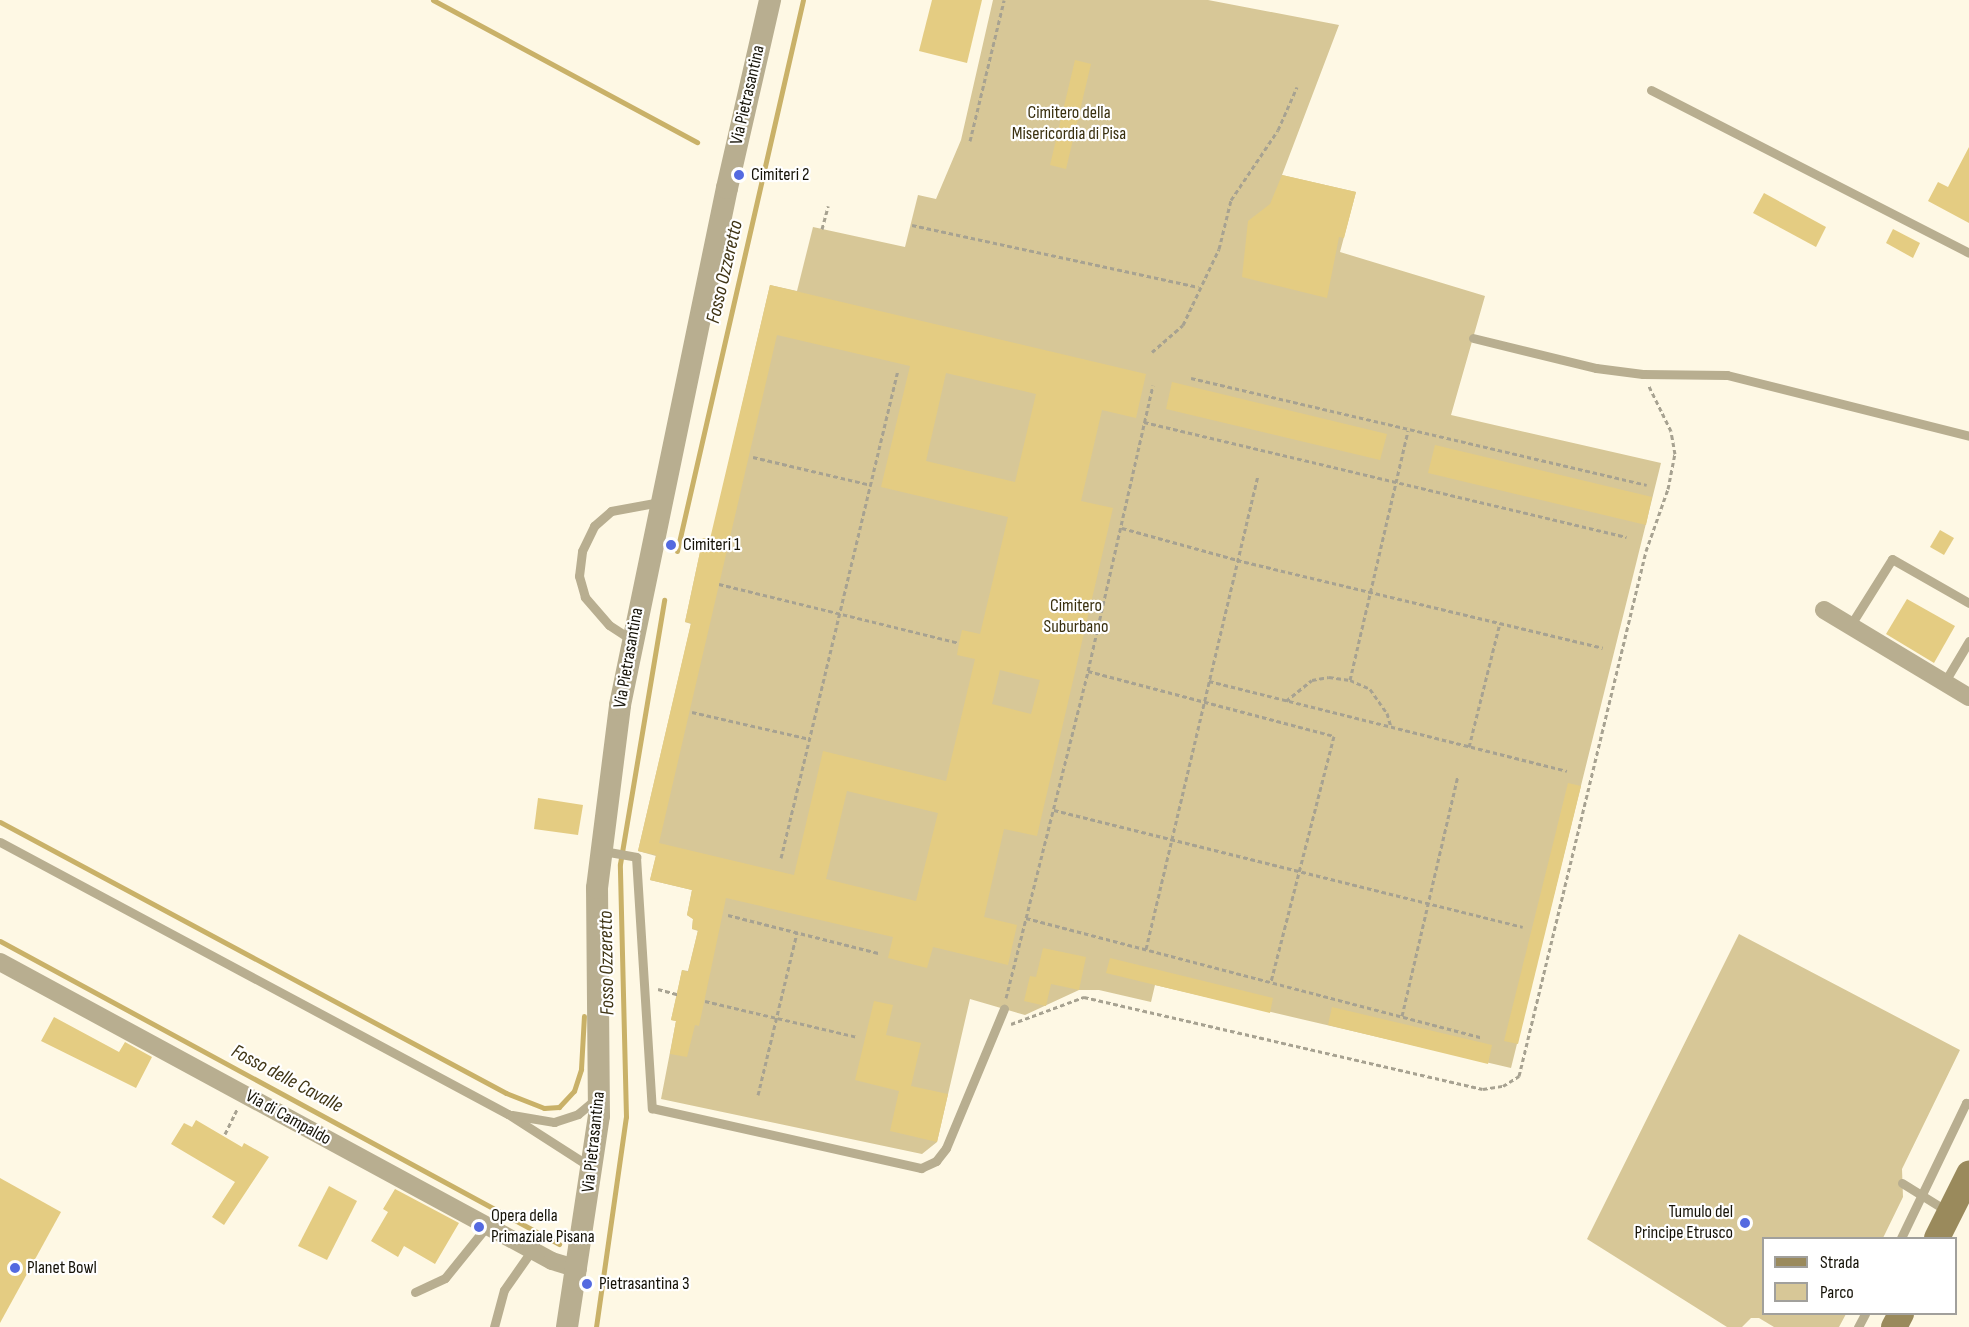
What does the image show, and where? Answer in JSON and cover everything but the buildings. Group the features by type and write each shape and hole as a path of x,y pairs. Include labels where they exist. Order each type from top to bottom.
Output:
{"main road":[{"path":"1938,1237 1969,1174"}],"street":[{"name":"Via Pietrasantina","path":"567,1327 593,1168 600,1096 596,939 632,640 663,502 729,176 770,0"},
{"path":"1824,610 1969,697"},
{"name":"Via di Campaldo","path":"0,962 531,1250 578,1269"}],"lane":[{"path":"1651,90 1969,253"},
{"path":"1473,338 1596,369 1643,374 1727,375 1969,436"},
{"path":"632,640 609,625 585,597 579,576 582,550 594,526 611,512 663,502"},
{"path":"1850,626 1892,559 1969,603"},
{"path":"1944,684 1969,641"},
{"path":"0,842 508,1114 593,1168"},
{"path":"605,851 636,857 652,1107 921,1168 936,1161 946,1148 1004,1009"},
{"path":"508,1114 554,1122 578,1114 600,1096"},
{"path":"1902,1237 1966,1103 1969,1104"},
{"path":"1902,1183 1950,1213"},
{"path":"415,1292 446,1278 487,1226"},
{"path":"494,1327 504,1290 531,1250"}],"path":[{"path":"970,141 1004,0"},
{"path":"1152,352 1183,325 1198,287 1219,249 1232,200 1278,130 1297,87"},
{"path":"822,229 828,206"},
{"path":"912,225 1198,287"},
{"path":"781,858 841,616 898,370"},
{"path":"998,1027 1032,1019 1084,997 1483,1089 1503,1086 1519,1076 1646,551 1668,489 1675,454 1671,431 1643,374"},
{"path":"1191,378 1647,485"},
{"path":"1004,1009 1122,528 1153,386"},
{"path":"1144,422 1626,537"},
{"path":"1350,680 1408,430"},
{"path":"753,457 871,485"},
{"path":"1146,949 1258,475"},
{"path":"1122,528 1237,560 1603,648"},
{"path":"719,584 841,616 959,643"},
{"path":"1470,747 1500,623"},
{"path":"1088,670 1334,736 1271,982"},
{"path":"1286,701 1312,680 1329,677 1350,680 1370,689 1387,713 1391,727"},
{"path":"1209,681 1567,771"},
{"path":"692,712 810,739"},
{"path":"1402,1016 1458,775"},
{"path":"1054,810 1523,927"},
{"path":"728,915 878,953"},
{"path":"1026,918 1481,1037"},
{"path":"758,1095 797,933"},
{"path":"644,986 677,994"},
{"path":"705,1001 856,1036"},
{"path":"225,1134 245,1095"}],"green space":[{"name":"Cimitero Suburbano","path":"993,0 1208,0 1339,25 1282,175 1356,192 1340,252 1485,296 1451,415 1661,463 1511,1068 1155,985 1151,1002 1099,990 1079,990 1025,1015 970,999 937,1142 922,1154 661,1099 676,1021 671,1020 682,970 688,971 698,931 692,929 693,919 687,915 692,890 650,880 656,856 638,851 691,624 685,622 703,538 711,539 770,285 797,291 813,227 905,247 918,195 936,199 961,140"},
{"path":"1739,934 1960,1050 1902,1169 1903,1197 1883,1237 1762,1237 1762,1315 1845,1315 1839,1327 1774,1327 1759,1318 1751,1318 1742,1327 1727,1327 1587,1239"}],"waterway":[{"path":"433,0 697,142"},
{"name":"Fosso Ozzeretto","path":"677,551 803,0"},
{"name":"Fosso Ozzeretto","path":"596,1327 626,1117 620,864 664,600"},
{"path":"0,822 506,1093 544,1108 559,1107 574,1091 581,1069 584,1016"},
{"name":"Fosso delle Cavalle","path":"0,941 559,1244"}],"place":[{"name":"Cimiteri 2","path":"739,175"},
{"name":"Cimiteri 1","path":"671,545"},
{"name":"Tumulo del Principe Etrusco","path":"1745,1223"},
{"name":"Opera della Primaziale Pisana","path":"479,1227"},
{"name":"Planet Bowl","path":"15,1268"},
{"name":"Pietrasantina 3","path":"587,1284"}],"park label":[{"name":"Cimitero della Misericordia di Pisa","path":"1069,124"}]}
